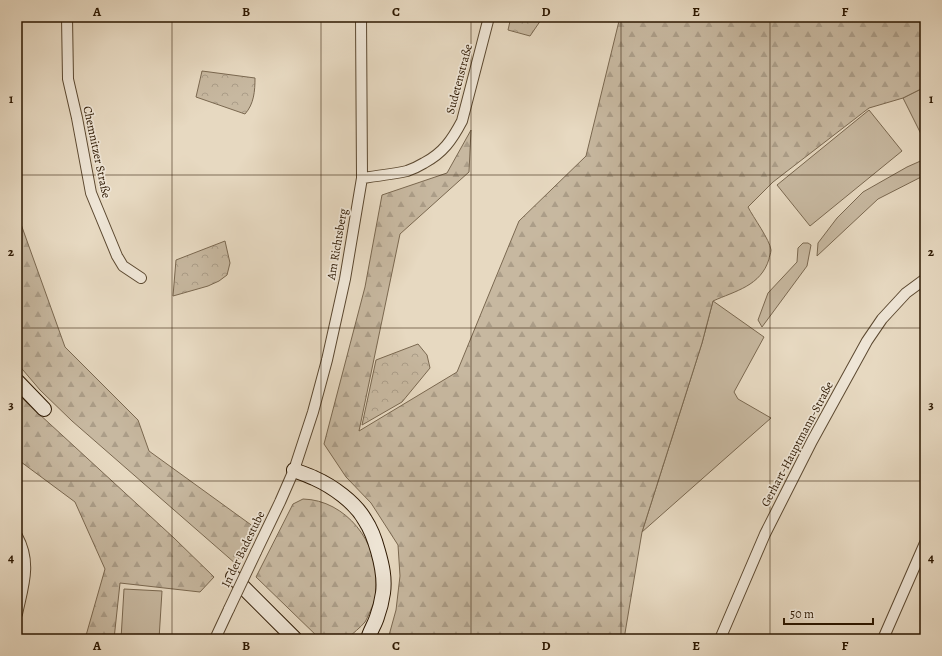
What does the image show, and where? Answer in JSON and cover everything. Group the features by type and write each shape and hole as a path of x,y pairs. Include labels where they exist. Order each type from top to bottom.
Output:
{"main road":[{"path":"17,381 44,409"},
{"path":"294,470 314,478 344,496 365,519 374,538 384,576 383,592 378,616 367,638"},
{"path":"233,577 295,639"}],"street":[{"name":"Chemnitzer Straße","path":"67,17 68,79 91,194 117,256 124,266 141,278"},
{"name":"Am Richtsberg","path":"294,470 313,412 327,360 345,279 362,178 361,17"},
{"name":"Sudetenstraße","path":"362,178 408,171 435,157 449,144 462,121 489,17"},
{"name":"Gerhart-Hauptmann-Straße","path":"720,639 765,534 812,441 867,341 882,319 906,293 925,279"},
{"name":"In der Badestube","path":"215,639 294,470"},
{"path":"17,536 21,544 26,565 17,614"},
{"path":"883,639 925,543"}],"green space":[{"path":"511,17 543,17 530,36 508,30"},
{"path":"620,17 925,17 925,87 903,98 869,108 773,182 748,207 770,246 771,250 769,259 760,276 754,282 713,301 702,343 642,532 624,639 388,639 396,610 400,576 398,545 371,503 346,477 324,444 365,287 382,195 447,173 471,130 469,172 400,234 359,431 457,372 519,221 586,156"},
{"path":"202,71 255,78 253,97 245,114 196,97"},
{"path":"925,87 925,142 903,98"},
{"path":"869,110 902,151 810,226 777,185"},
{"path":"925,159 925,175 878,199 817,256 818,243 837,218 863,192 907,167"},
{"path":"17,213 65,347 138,420 149,451 254,527 236,564 72,421 40,390 17,363"},
{"path":"225,241 230,263 227,275 208,286 173,296 176,260"},
{"path":"803,243 808,243 811,245 807,266 762,327 758,320 768,293 797,262 798,248"},
{"path":"713,301 764,337 734,392 738,399 771,418 642,532 702,343"},
{"path":"418,344 427,355 430,368 402,402 362,425 376,360"},
{"path":"17,392 214,577 200,592 120,583 114,639 85,639 105,569 75,502 17,459"},
{"path":"303,499 319,501 333,507 346,516 357,526 366,539 372,554 375,569 375,599 365,622 347,639 320,639 256,577 293,504"},
{"path":"124,589 162,591 159,639 121,639"}]}
